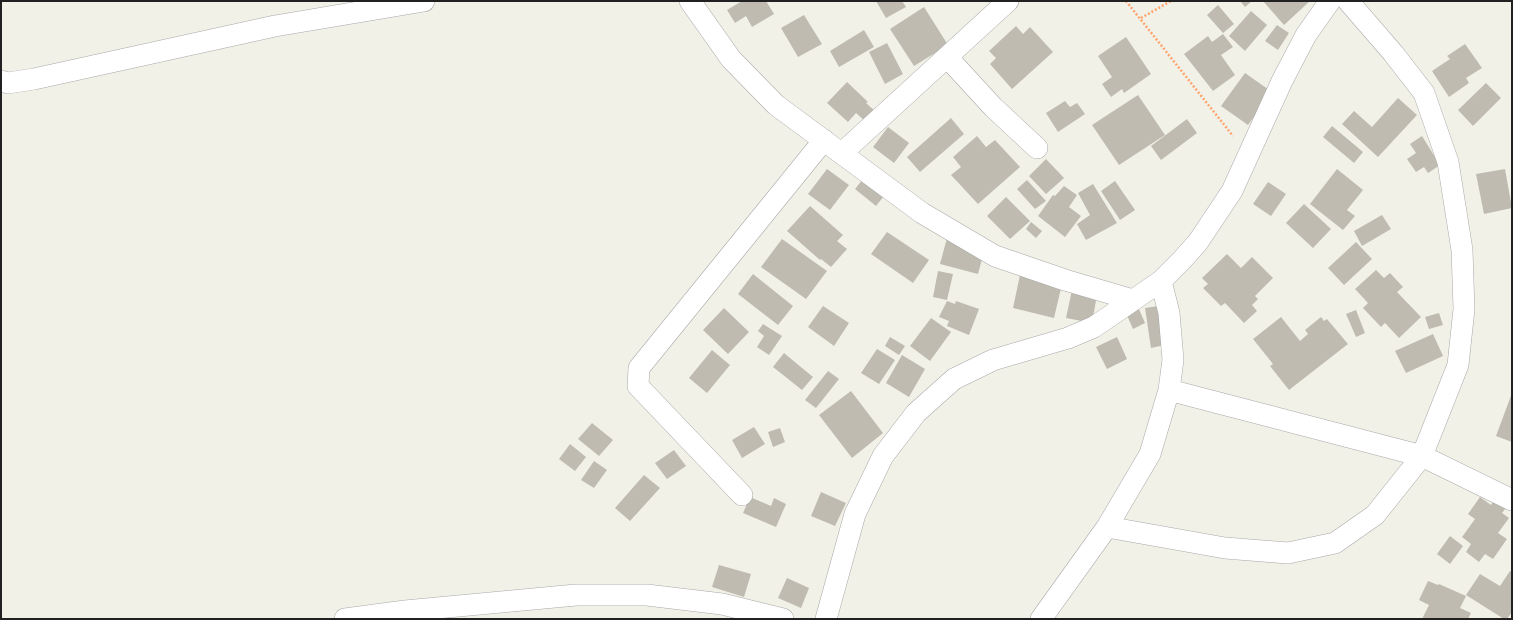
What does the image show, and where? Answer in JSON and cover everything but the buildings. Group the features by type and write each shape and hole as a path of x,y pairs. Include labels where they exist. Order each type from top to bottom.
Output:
{"street":[{"path":"1,81 8,83 34,79 275,26 424,1"},
{"path":"690,1 736,64 776,106 922,213 995,256 1065,280 1133,300"},
{"path":"842,153 948,58 1008,1"},
{"path":"826,619 855,514 883,456 916,413 954,379 993,360 1068,338 1094,328 1161,281 1198,242 1232,191 1282,81 1306,35 1330,1"},
{"path":"1107,527 1225,548 1288,553 1335,543 1375,515 1422,456 1458,365 1464,309 1462,250 1448,162 1424,93 1393,53 1348,1"},
{"path":"948,58 993,107 1037,148"},
{"path":"742,495 638,386 639,368 824,140"},
{"path":"1041,619 1107,527 1150,454 1169,390 1173,360 1169,313 1161,281"},
{"path":"1169,390 1422,456 1512,500"},
{"path":"345,619 405,615 576,595 647,595 722,604 784,619"}],"path":[{"path":"1126,1 1141,18 1248,156"},
{"path":"1141,18 1171,1"}]}
